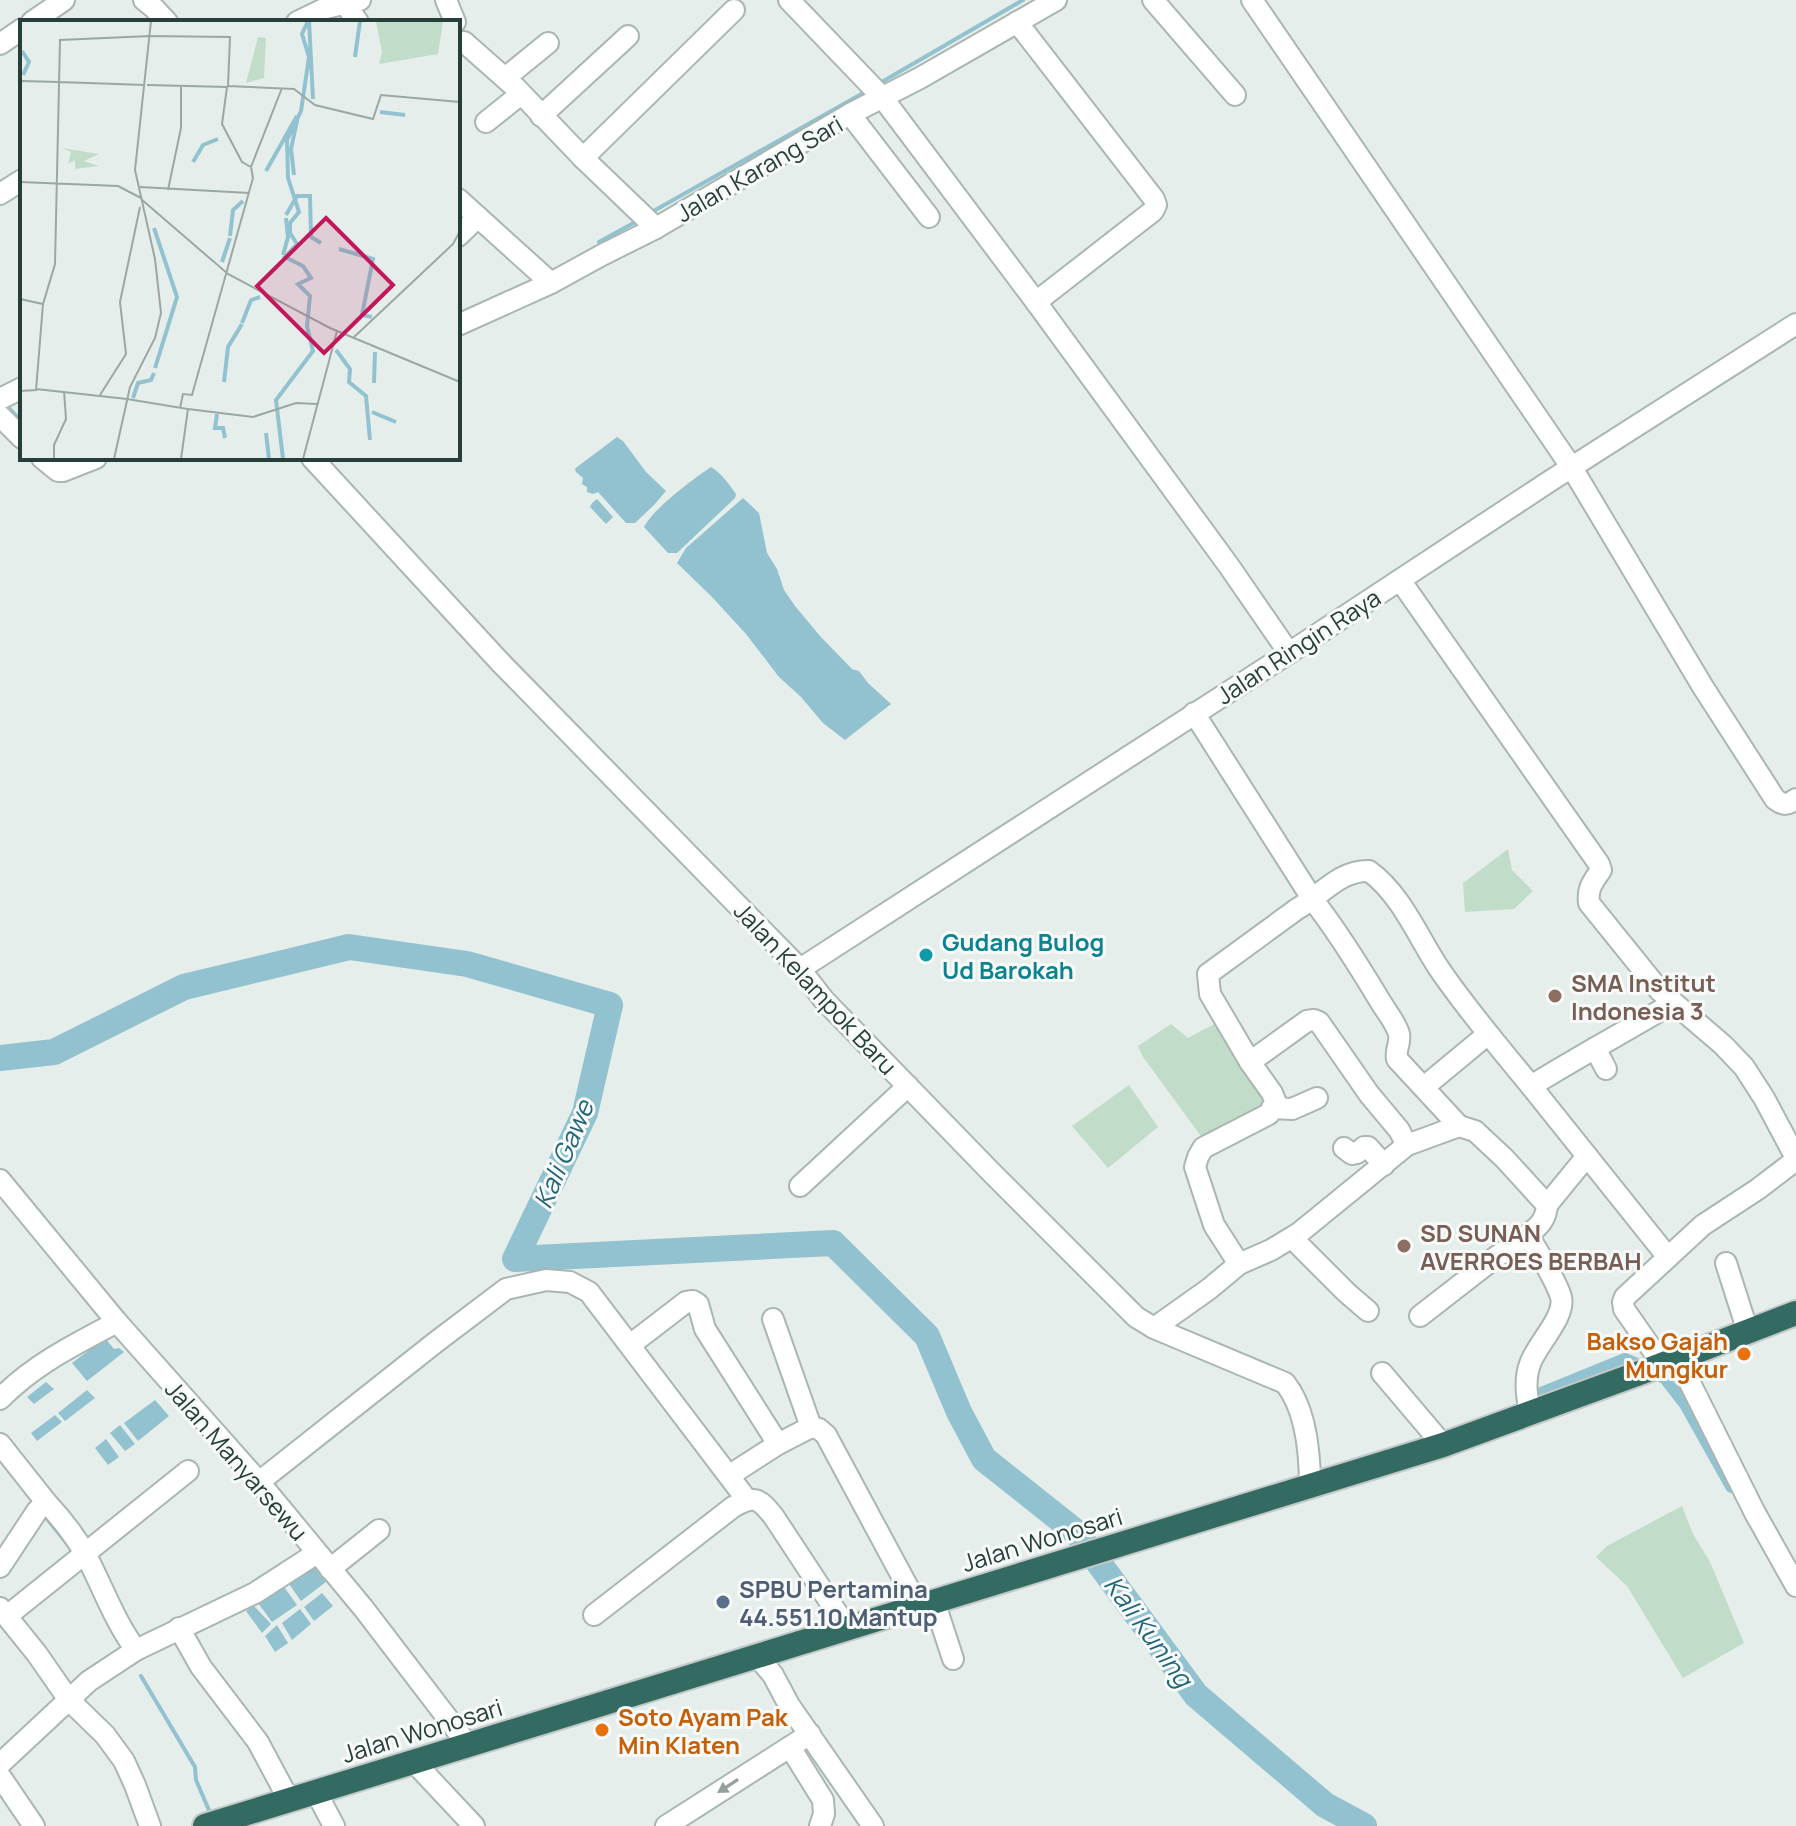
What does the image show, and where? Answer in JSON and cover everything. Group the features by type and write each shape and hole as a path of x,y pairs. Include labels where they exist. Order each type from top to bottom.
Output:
{"highway":[{"name":"Jalan Wonosari","path":"206,1826 232,1822 289,1800 1443,1445 1796,1313"}],"street":[{"path":"35,20 64,0"},
{"path":"144,0 165,20"},
{"path":"446,0 454,20"},
{"path":"789,0 879,95 1036,302 1289,653"},
{"name":"Jalan Karang Sari","path":"460,324 551,283 602,255 647,220 850,114 879,95 920,78 1056,0"},
{"path":"1153,0 1235,95"},
{"path":"1252,0 1571,468 1703,687 1775,799 1787,805 1796,799"},
{"path":"301,13 352,2"},
{"path":"583,158 734,10"},
{"path":"1017,22 1156,205 1153,211 1036,302"},
{"path":"0,44 20,30"},
{"path":"541,116 628,36"},
{"path":"460,39 505,78 647,220"},
{"path":"505,78 548,43"},
{"path":"486,122 521,94"},
{"path":"850,114 929,217"},
{"path":"460,201 551,283"},
{"path":"460,234 478,217"},
{"name":"Jalan Ringin Raya","path":"800,969 1796,324"},
{"path":"6,396 20,433"},
{"path":"44,460 58,471 91,460"},
{"name":"Jalan Kelampok Baru","path":"314,460 500,662 800,969 824,1000 1136,1317 1154,1328 1285,1383 1294,1393 1306,1437 1310,1487"},
{"path":"1400,580 1599,864 1601,870 1590,884 1589,903 1660,991 1744,1067 1796,1159 1758,1189 1703,1225 1667,1256 1623,1302 1624,1309 1659,1366 1755,1513 1796,1586"},
{"path":"1194,713 1313,900 1356,961 1395,1027 1399,1035 1395,1050 1397,1059 1459,1126 1475,1131 1547,1205"},
{"path":"1239,1264 1214,1225 1195,1167 1203,1148 1269,1114 1276,1103 1210,994 1208,974 1350,872 1369,871 1393,893 1439,968 1488,1034 1667,1256"},
{"path":"1531,1086 1673,1003"},
{"path":"1250,1062 1307,1021 1319,1022 1407,1145"},
{"path":"1424,1087 1488,1034"},
{"path":"1595,1048 1606,1069"},
{"path":"800,1186 908,1086"},
{"path":"1272,1108 1299,1108 1317,1098"},
{"path":"1154,1328 1239,1264 1292,1238 1407,1145 1459,1126"},
{"path":"1344,1148 1352,1154 1368,1147 1384,1165"},
{"path":"1420,1316 1542,1224 1547,1205 1587,1156"},
{"name":"Jalan Manyarsewu","path":"0,1180 117,1322 259,1482 373,1621 468,1745"},
{"path":"1528,1235 1562,1299 1558,1317 1529,1366 1527,1400 1530,1414"},
{"path":"1292,1238 1368,1311"},
{"path":"1726,1263 1748,1332"},
{"path":"259,1482 506,1289 546,1280 570,1282 589,1292 747,1500"},
{"path":"630,1345 686,1302 698,1304 705,1329 778,1444"},
{"path":"773,1319 811,1427"},
{"path":"0,1399 15,1383 61,1351 117,1322"},
{"path":"1382,1373 1443,1445"},
{"path":"730,1475 778,1444 811,1427 819,1429 826,1435 926,1604 953,1659"},
{"path":"0,1444 42,1506 85,1554 131,1654"},
{"path":"150,1826 124,1761 105,1735 69,1700 3,1612 85,1554 188,1471"},
{"path":"594,1615 733,1507 747,1500 758,1500 765,1505 847,1628"},
{"path":"0,1567 42,1506"},
{"path":"0,1764 89,1681 131,1654 179,1628 324,1561 379,1530"},
{"path":"179,1628 201,1667 258,1742 289,1800"},
{"path":"757,1656 773,1675 789,1705 873,1826"},
{"path":"666,1826 810,1734"},
{"path":"790,1747 823,1800 824,1814 820,1826"},
{"path":"414,1762 474,1826"},
{"path":"4,1789 34,1826"},
{"path":"316,1792 334,1826"}],"green space":[{"path":"1508,849 1512,870 1533,891 1514,909 1465,912 1463,883"},
{"path":"1216,1023 1271,1103 1206,1143 1138,1046 1171,1024 1188,1038"},
{"path":"1129,1085 1158,1127 1108,1168 1072,1126"},
{"path":"1682,1506 1693,1534 1710,1562 1744,1643 1683,1678 1627,1586 1596,1557 1607,1546"}],"water":[{"path":"617,437 666,491 635,523 626,523 598,492 587,492 587,487 582,484 583,478 575,469"},
{"path":"711,467 728,483 736,494 735,498 677,553 668,553 644,527 664,503"},
{"path":"743,498 759,513 767,553 795,606 852,669 859,671 891,704 845,740 823,723 779,677 746,634 677,563 686,548"},
{"path":"597,499 613,517 606,524 590,507"},
{"path":"105,1338 114,1349 124,1352 87,1381 72,1363"},
{"path":"46,1382 54,1389 34,1404 27,1397"},
{"path":"87,1390 95,1398 65,1421 58,1413"},
{"path":"155,1400 169,1416 138,1441 124,1423"},
{"path":"55,1415 62,1422 37,1441 31,1433"},
{"path":"120,1425 135,1444 125,1451 110,1433"},
{"path":"106,1439 119,1457 108,1465 95,1448"},
{"path":"316,1567 326,1582 301,1601 289,1584"},
{"path":"284,1587 297,1605 272,1622 258,1603"},
{"path":"322,1593 333,1606 314,1621 304,1607"},
{"path":"254,1606 271,1624 262,1633 246,1611"},
{"path":"300,1609 311,1624 292,1640 282,1623"},
{"path":"277,1625 288,1643 275,1652 265,1636"}],"waterway":[{"path":"880,83 1023,0"},
{"path":"650,213 865,92"},
{"path":"599,242 639,220"},
{"path":"4,403 20,420"},
{"name":"Kali Gawe","path":"0,1058 54,1052 184,987 349,947 467,964 610,1005 585,1113 515,1259 833,1243 927,1336 959,1412 984,1459 1076,1532 1196,1695 1325,1805 1364,1826"},
{"path":"1539,1395 1625,1360 1665,1377 1686,1404 1732,1486"},
{"path":"44,1515 68,1545"},
{"path":"141,1676 195,1767 196,1780 211,1815"}],"place":[{"name":"Gudang Bulog Ud Barokah","path":"926,955"},
{"name":"SMA Institut Indonesia 3","path":"1555,996"},
{"name":"SD SUNAN AVERROES BERBAH","path":"1404,1246"},
{"name":"Bakso Gajah Mungkur","path":"1744,1354"},
{"name":"SPBU Pertamina 44.551.10 Mantup","path":"723,1602"},
{"name":"Soto Ayam Pak Min Klaten","path":"602,1730"}],"water label":[{"name":"Kali Kuning","path":"1149,1631"}]}
